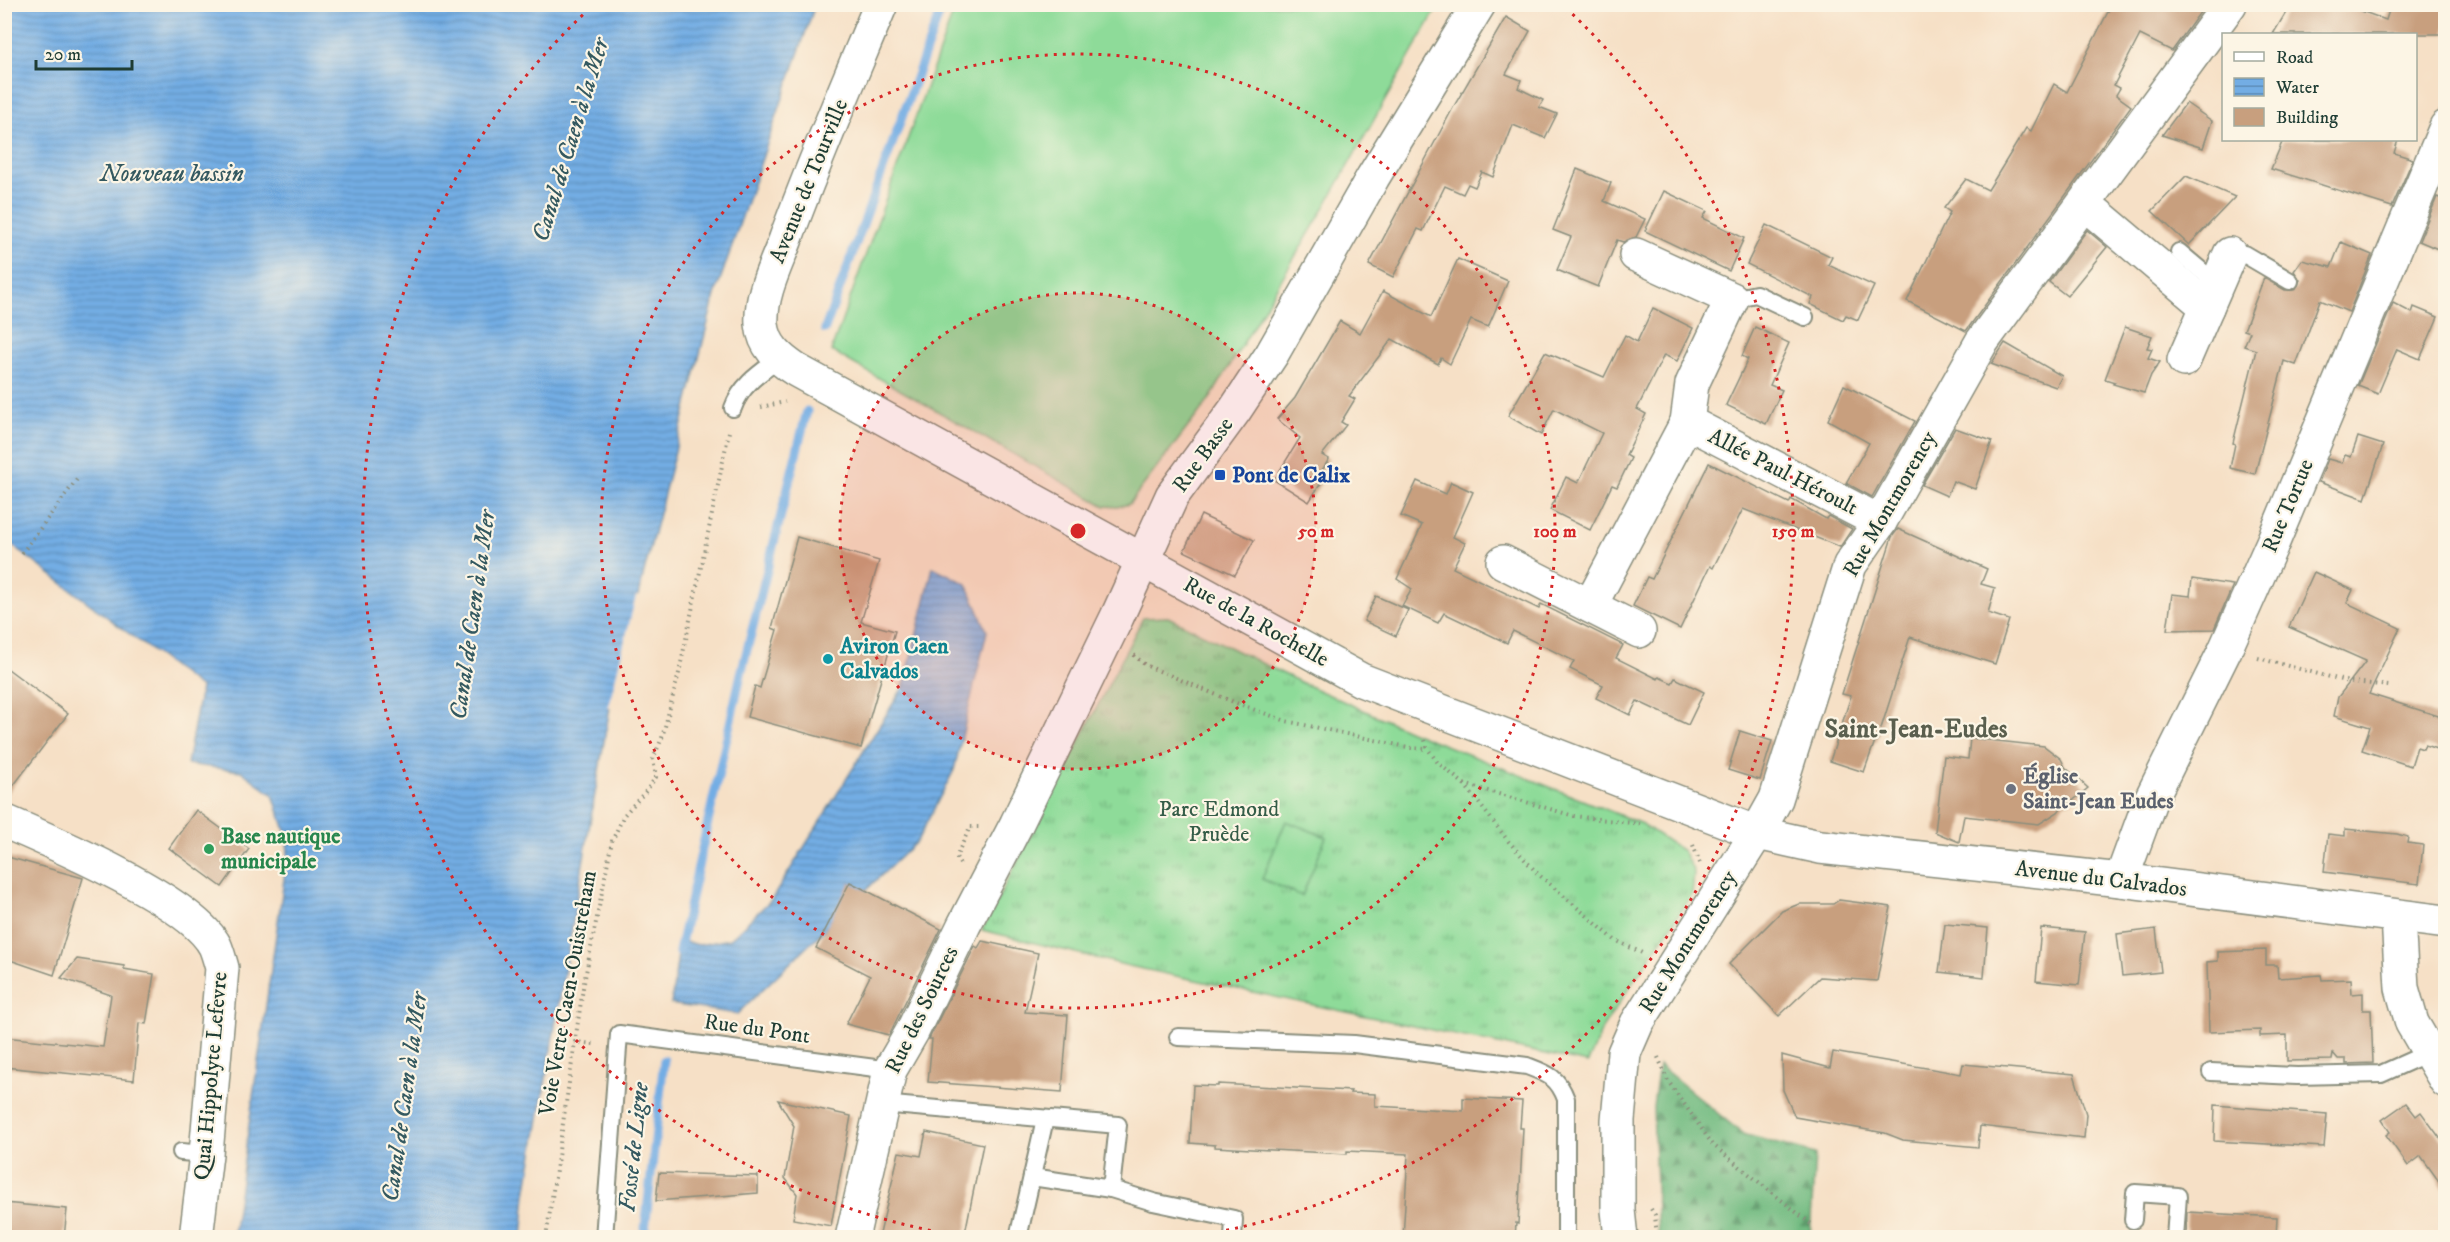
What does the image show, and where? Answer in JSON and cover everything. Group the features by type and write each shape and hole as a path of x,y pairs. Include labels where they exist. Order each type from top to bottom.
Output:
{"street":[{"name":"Avenue de Tourville","path":"779,359 768,344 762,324 765,296 792,220 881,4"},
{"name":"Rue Basse","path":"964,925 1021,815 1117,617 1172,496 1235,410 1272,354 1373,177 1479,4"},
{"name":"Rue Montmorency","path":"1621,1238 1618,1210 1618,1120 1624,1053 1642,1049 1637,1023 1776,799 1850,565 1880,522 1981,343 2230,4"},
{"name":"Rue Tortue","path":"2121,880 2150,801 2225,650 2273,542 2445,127"},
{"path":"2085,204 2220,276 2184,360"},
{"path":"1636,255 1732,299"},
{"name":"Allée Paul Héroult","path":"1590,606 1687,422 1692,384 1732,299"},
{"name":"Rue de la Rochelle","path":"779,359 1361,680 1757,833"},
{"name":"Allée Paul Héroult","path":"1687,422 1880,522"},
{"path":"1503,562 1639,631"},
{"name":"Quai Hippolyte Lefevre","path":"4,820 93,860 154,895 192,920 215,945 222,968 194,1153 196,1238"},
{"name":"Avenue du Calvados","path":"1757,833 1820,847 2121,880 2445,922"},
{"path":"2398,917 2402,988 2412,1023 2445,1081"},
{"name":"Rue des Sources","path":"852,1238 890,1070 912,1032 964,925"}],"lane":[{"path":"2179,252 2220,276 2244,254 2290,281"},
{"path":"1732,299 1756,294 1804,317"},
{"path":"734,408 744,388 779,359"},
{"name":"Rue du Pont","path":"604,1238 619,1034 890,1070"},
{"path":"1178,1037 1354,1044 1527,1065 1548,1074 1561,1085 1566,1099 1566,1238"},
{"path":"2211,1072 2297,1076 2381,1074 2428,1053"},
{"path":"882,1104 1118,1125 1111,1189"},
{"path":"1018,1238 1045,1119"},
{"path":"1032,1177 1111,1189 1154,1202 1234,1219 1233,1238"},
{"path":"2133,1220 2135,1193 2178,1196 2175,1238"}],"path":[{"name":"Voie Verte Caen-Ouistreham","path":"546,1238 583,988 612,841 624,815 656,777 653,759 662,738 679,673 734,408"},
{"path":"22,553 78,478"},
{"path":"1131,648 1134,656 1145,665 1236,704 1286,721 1412,748 1428,749"},
{"path":"2225,650 2345,681 2389,686"},
{"path":"1424,738 1428,749 1438,763 1464,784 1509,842 1538,874 1615,940 1647,956"},
{"path":"1464,784 1574,816 1650,825"},
{"path":"956,857 970,827"},
{"path":"1691,842 1697,852 1701,869"},
{"path":"1642,1049 1668,1081 1713,1145 1810,1224"}],"green space":[{"path":"956,5 1439,5 1320,215 1211,397 1129,504 1117,507 1105,506 831,351"},
{"name":"Parc Edmond Pruède","path":"1168,617 1298,681 1410,731 1642,824 1683,851 1694,872 1692,895 1603,1027 1588,1063 1129,966 982,930 1143,618"},
{"path":"1286,821 1326,837 1302,896 1262,879"},
{"path":"1659,1065 1743,1134 1815,1154 1810,1237 1658,1237 1653,1107"}],"water":[{"path":"4,5 815,5 715,295 611,701 526,1194 522,1237 233,1237 288,851 286,833 273,795 241,771 187,764 201,688 5,540"},
{"path":"933,567 967,584 987,631 954,770 917,841 737,1014 671,1004 680,941 699,945 730,939 772,899 904,686"}],"pier":[{"path":"636,596 641,597 612,708 608,708"}],"building":[{"path":"2112,4 2206,4 2172,51 2140,35 2114,85 2120,88 2116,95 2131,106 1966,331 1907,301 1950,212 1944,208 1966,179 1988,190 2026,128 2031,131 2054,84 2067,92"},
{"path":"2291,4 2342,4 2386,20 2391,4 2445,4 2445,34 2274,33"},
{"path":"1506,17 1530,31 1506,74 1521,80 1518,88 1543,100 1539,107 1557,114 1545,138 1513,125 1493,177 1482,172 1475,187 1468,184 1463,194 1445,186 1423,231 1418,229 1393,277 1369,265 1454,106"},
{"path":"2186,103 2212,121 2203,148 2162,135"},
{"path":"2283,141 2398,141 2394,153 2413,159 2392,207 2271,169"},
{"path":"1577,169 1611,183 1604,201 1645,219 1636,237 1623,242 1617,240 1598,287 1557,270 1571,237 1553,230"},
{"path":"2186,176 2235,197 2189,245 2152,211"},
{"path":"1664,191 1707,211 1703,218 1744,238 1729,271 1645,231"},
{"path":"2437,197 2445,200 2445,252 2419,241"},
{"path":"1766,225 1832,257 1828,265 1874,286 1858,320 1846,315 1843,320 1810,304 1813,297 1747,264"},
{"path":"2087,230 2107,247 2067,296 2049,282"},
{"path":"2341,242 2372,255 2349,312 2320,300 2296,365 2284,361 2255,474 2230,468 2235,444 2233,443 2256,350 2244,346 2250,332 2244,330 2264,278 2285,290 2295,290 2300,280 2294,271 2302,260 2331,267"},
{"path":"1458,259 1508,281 1488,327 1471,320 1450,364 1441,358 1438,364 1392,339 1349,396 1355,399 1341,422 1346,425 1322,455 1329,459 1321,472 1326,475 1309,502 1274,480 1300,438 1277,419 1295,398 1340,321 1360,333 1383,291 1431,317"},
{"path":"2393,303 2412,313 2414,307 2438,317 2420,359 2397,349 2378,394 2358,386"},
{"path":"1653,308 1693,328 1677,361 1664,355 1637,409 1646,414 1626,455 1631,458 1617,487 1612,485 1590,530 1550,510 1566,477 1578,483 1602,433 1554,409 1541,435 1508,416 1545,352 1604,377 1625,335 1637,342"},
{"path":"1755,327 1789,343 1770,385 1782,390 1766,424 1726,405 1748,359 1742,356"},
{"path":"2125,327 2152,336 2147,348 2152,349 2148,358 2160,362 2151,375 2144,393 2113,384 2115,382 2105,379"},
{"path":"2005,343 2062,376 2056,387 1991,364"},
{"path":"1844,385 1915,421 1872,497 1846,483 1869,443 1828,420"},
{"path":"1955,428 1992,441 1975,489 1953,481 1947,496 1922,485"},
{"path":"2358,437 2383,445 2365,499 2319,482 2328,459 2342,463 2345,455 2351,457"},
{"path":"1709,463 1789,503 1791,499 1826,519 1828,516 1852,529 1840,547 1743,509 1713,568 1710,566 1680,629 1633,606 1647,577 1652,579"},
{"path":"1417,481 1446,494 1451,482 1473,492 1453,537 1465,543 1453,568 1539,609 1541,604 1623,645 1616,658 1658,679 1659,677 1672,683 1675,678 1704,692 1688,725 1637,701 1630,715 1596,698 1603,685 1570,669 1574,661 1513,631 1507,643 1444,613 1438,623 1402,606 1412,589 1397,579 1422,525 1401,516"},
{"path":"1201,515 1254,540 1235,575 1184,551"},
{"path":"1898,529 1987,569 1981,584 1995,588 1988,613 2009,620 1995,664 1910,637 1877,741 1875,741 1864,772 1830,761 1851,696 1842,694 1892,537"},
{"name":"Aviron Caen Calvados","path":"797,537 879,561 861,622 895,631 861,748 747,717 755,686 760,688 777,630 772,628"},
{"path":"2314,572 2353,590 2347,603 2400,628 2369,694 2445,718 2445,752 2425,745 2423,749 2417,747 2411,766 2362,750 2370,727 2334,716 2338,697 2366,661 2289,627"},
{"path":"2192,579 2233,585 2214,629 2167,630 2172,594 2190,596"},
{"path":"1376,596 1408,610 1396,636 1364,621"},
{"path":"4,666 68,714 4,798"},
{"path":"1740,731 1772,741 1760,780 1728,770"},
{"name":"Église Saint-Jean Eudes","path":"1970,738 2044,746 2061,759 2065,767 2088,788 2039,824 1964,816 1959,842 1935,832 1944,756 1968,759"},
{"name":"Base nautique municipale","path":"196,810 249,849 222,887 169,848"},
{"path":"2345,829 2397,834 2408,837 2407,843 2423,845 2419,884 2324,872 2328,834 2345,836"},
{"path":"4,856 83,878 54,975 4,958"},
{"path":"850,882 941,929 889,1035 846,1024 870,976 816,948"},
{"path":"1839,900 1891,907 1877,981 1820,977 1779,1016 1729,964 1782,911 1799,904 1833,904"},
{"path":"1945,924 1988,928 1984,977 1939,972"},
{"path":"2041,928 2085,932 2079,985 2036,981"},
{"path":"2156,929 2161,972 2122,976 2117,934"},
{"path":"982,941 1038,953 1025,1012 1068,1015 1062,1092 928,1082 932,1039 929,1039 975,946 978,948"},
{"path":"2266,950 2266,965 2277,965 2278,978 2321,975 2322,980 2351,979 2352,994 2363,993 2363,1010 2371,1010 2373,1063 2346,1064 2346,1059 2338,1059 2333,1053 2332,1060 2287,1061 2287,1035 2260,1036 2260,1030 2209,1032 2207,962 2218,961 2218,952"},
{"path":"77,959 124,966 124,969 154,974 146,1024 139,1023 134,1080 4,1067 4,1037 103,1047 111,995 61,978"},
{"path":"1833,1052 1961,1074 1963,1064 2074,1074 2086,1114 2084,1138 1980,1126 1978,1147 1903,1140 1885,1133 1795,1117 1783,1090 1782,1055 1830,1068"},
{"path":"1218,1084 1351,1091 1350,1093 1375,1094 1375,1106 1463,1111 1463,1098 1522,1101 1520,1128 1523,1128 1518,1224 1516,1223 1515,1238 1403,1238 1408,1154 1347,1151 1347,1154 1215,1147 1215,1145 1190,1143 1193,1085 1218,1086"},
{"path":"778,1100 851,1116 831,1226 793,1219 797,1194 785,1178 794,1126"},
{"path":"2406,1103 2416,1116 2421,1112 2445,1145 2445,1190 2421,1156 2408,1166 2386,1135 2390,1132 2382,1120"},
{"path":"2215,1105 2327,1114 2324,1147 2214,1141"},
{"path":"926,1132 983,1144 964,1238 879,1238 899,1152 921,1156"},
{"path":"659,1173 758,1176 758,1193 656,1201"},
{"path":"4,1203 67,1209 64,1238 4,1238"},
{"path":"2187,1212 2277,1217 2276,1238 2186,1238"}],"waterway":[{"path":"825,329 943,4"},
{"path":"679,952 741,674 807,411"},
{"name":"Fossé de Ligne","path":"644,1238 664,1060"}],"place":[{"name":"Pont de Calix","path":"1220,475"},
{"name":"Aviron Caen Calvados","path":"828,659"},
{"name":"Église Saint-Jean Eudes","path":"2011,789"},
{"name":"Base nautique municipale","path":"209,849"}],"district":[{"name":"Saint-Jean-Eudes","path":"1916,729"}],"water label":[{"name":"Canal de Caen à la Mer","path":"571,140"},
{"name":"Nouveau bassin","path":"172,174"},
{"name":"Canal de Caen à la Mer","path":"473,615"},
{"name":"Canal de Caen à la Mer","path":"405,1097"}]}
